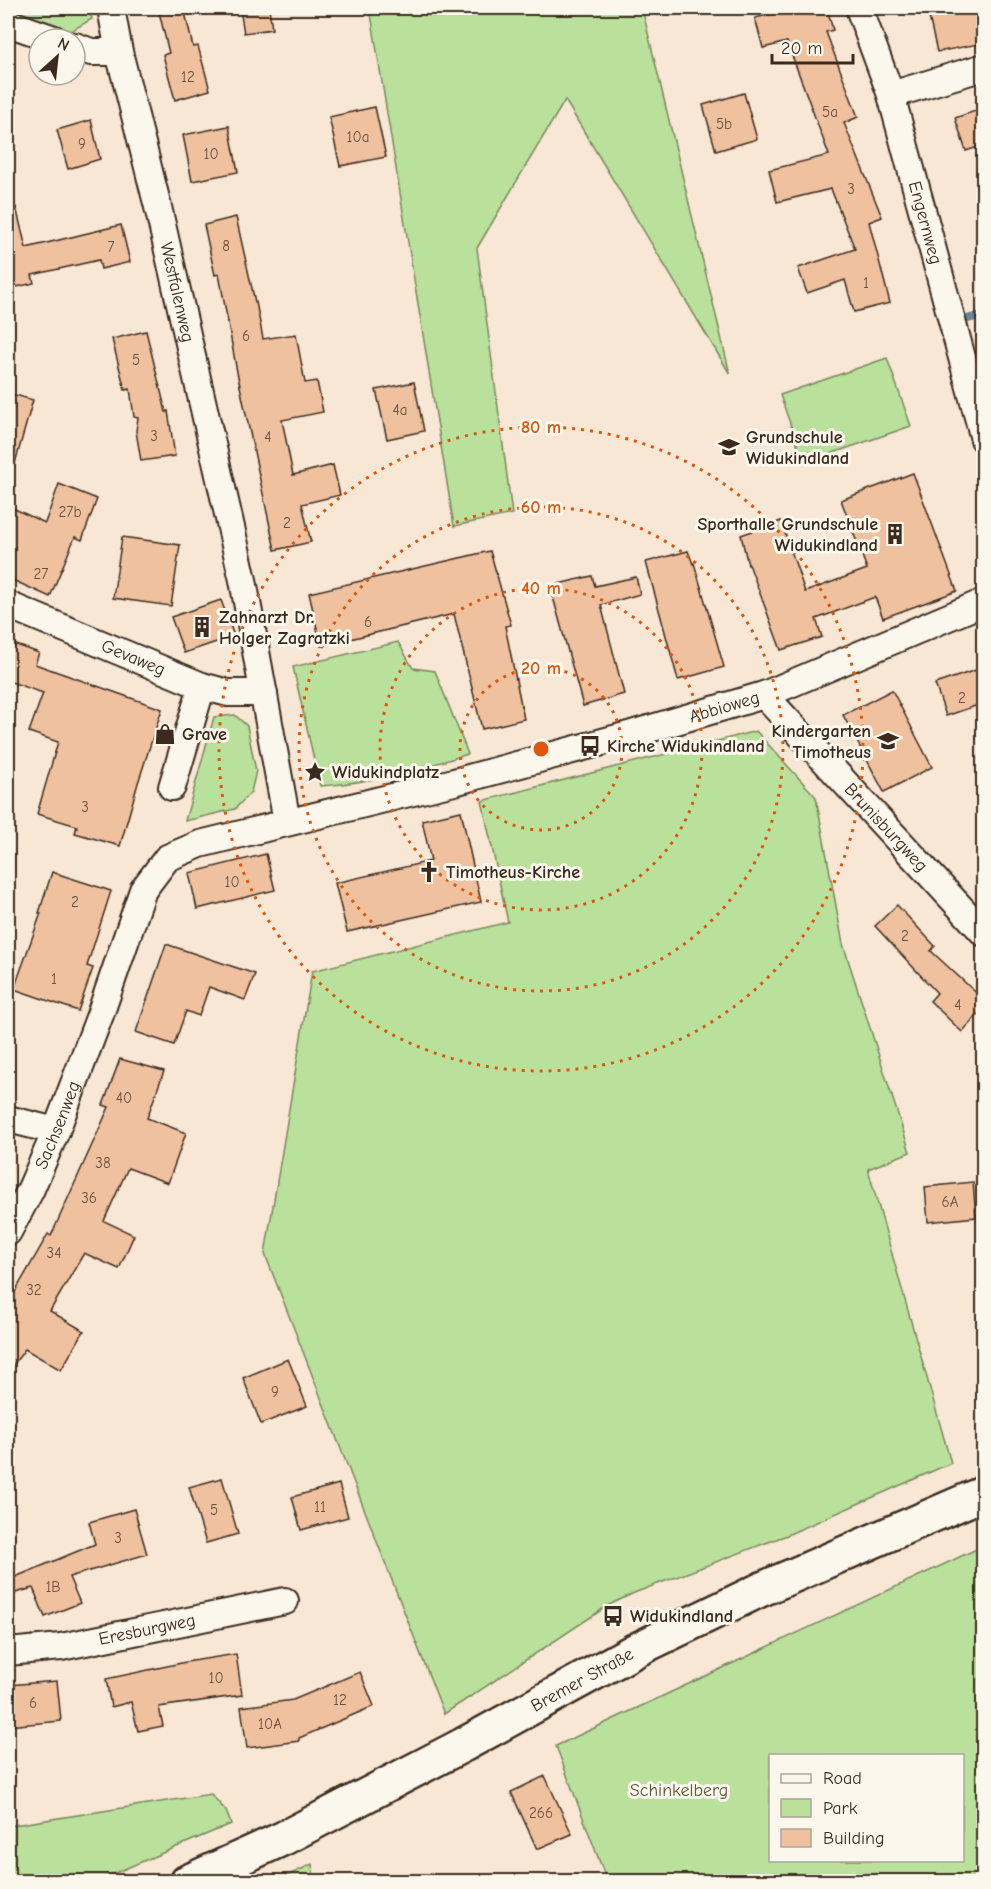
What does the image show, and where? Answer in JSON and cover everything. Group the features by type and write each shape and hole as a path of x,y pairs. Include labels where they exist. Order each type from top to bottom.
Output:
{"main road":[{"name":"Bremer Straße","path":"187,1881 284,1838 502,1725 636,1650 762,1588 984,1493"}],"street":[{"name":"Westfalenweg","path":"111,8 243,580 264,693"},
{"name":"Engernweg","path":"859,8 891,95 984,439"},
{"path":"8,23 27,30"},
{"path":"87,50 120,52"},
{"path":"891,95 984,67"},
{"name":"Abbioweg","path":"287,822 454,782 622,737 764,695 984,602"},
{"name":"Gevaweg","path":"8,605 202,686 228,693 264,693"},
{"path":"172,787 202,686"},
{"path":"264,693 287,822"},
{"name":"Brunisburgweg","path":"764,695 984,933"},
{"name":"Sachsenweg","path":"8,1232 30,1191 56,1131 100,1016 143,890 167,858 200,844 287,822"},
{"path":"8,1119 56,1131"},
{"name":"Eresburgweg","path":"8,1652 61,1647 285,1600"}],"green space":[{"path":"8,8 89,8 92,19 78,27 60,27"},
{"path":"370,8 642,8 730,374 565,100 477,248 512,514 454,526"},
{"path":"887,358 911,426 804,463 780,395"},
{"path":"398,642 413,668 435,671 468,754 377,779 320,786 293,667"},
{"path":"235,715 247,726 256,771 251,792 235,809 185,821 214,717"},
{"path":"756,731 816,797 843,944 910,1152 868,1169 951,1463 787,1535 634,1593 609,1605 444,1714 265,1254 312,971 508,922 482,801"},
{"name":"Schinkelberg","path":"983,1546 983,1881 607,1881 556,1746"},
{"path":"211,1794 226,1811 231,1824 96,1881 8,1881 8,1826"},
{"path":"312,1864 314,1881 276,1881"}],"building":[{"path":"158,8 184,8 193,47 198,46 210,90 175,100 163,55 169,53"},
{"path":"269,8 272,29 244,33 240,9"},
{"path":"778,8 827,8 833,30 826,32 858,117 844,123 882,217 869,222 890,303 854,312 845,280 807,293 798,268 855,249 831,189 777,202 769,170 829,155 787,42 763,48 755,18 780,12"},
{"path":"927,8 984,8 984,43 937,52"},
{"path":"744,93 757,139 716,151 703,105"},
{"path":"375,107 386,157 340,166 329,117"},
{"path":"984,108 984,145 966,151 955,118"},
{"path":"91,120 100,159 68,169 57,130"},
{"path":"229,126 238,172 192,181 183,135"},
{"path":"16,207 26,248 121,225 130,262 101,269 99,260 32,275 34,283 8,289 8,208"},
{"path":"236,217 263,339 296,334 305,383 317,381 323,412 282,420 293,475 333,465 340,495 302,504 311,542 275,550 237,372 219,274 215,275 204,225"},
{"path":"146,331 166,412 168,411 175,456 141,461 136,431 138,418 134,417 130,389 125,390 112,339"},
{"path":"414,382 424,431 387,439 376,390"},
{"path":"8,393 33,400 14,467 8,466"},
{"name":"Sporthalle Grundschule Widukindland","path":"913,473 957,591 883,618 875,597 816,619 822,637 781,650 748,565 741,535 781,521 805,592 867,569 841,500"},
{"path":"59,484 97,499 82,540 75,537 50,597 8,578 8,506 45,523"},
{"path":"122,537 180,545 171,606 113,598"},
{"path":"490,551 511,625 505,626 524,719 482,729 454,614 321,646 309,593"},
{"path":"688,551 694,563 724,667 678,680 646,562"},
{"path":"592,576 595,586 636,577 640,594 601,605 624,694 583,706 550,586"},
{"name":"Zahnarzt Dr. Holger Zagratzki","path":"221,600 234,636 184,653 171,617"},
{"path":"8,642 39,653 35,664 162,709 120,846 75,833 77,826 37,814 58,742 29,732 43,693 8,681"},
{"path":"976,670 984,693 984,703 946,716 935,684"},
{"name":"Kindergarten Timotheus","path":"892,690 932,767 884,792 843,715"},
{"name":"Timotheus-Kirche","path":"461,811 481,902 347,932 335,883 431,861 422,820"},
{"path":"266,854 275,890 197,909 189,873"},
{"path":"52,872 111,891 87,966 93,968 78,1011 14,989 41,913 39,913"},
{"path":"897,905 935,946 931,951 984,1000 984,1008 962,1032 930,1001 937,993 875,926"},
{"path":"166,944 255,974 245,1000 209,987 199,1016 186,1011 174,1045 136,1032"},
{"path":"120,1059 164,1071 147,1118 186,1133 168,1183 128,1168 104,1221 134,1235 119,1269 84,1253 50,1311 84,1331 61,1370 25,1349 8,1372 8,1304 48,1234 51,1236 109,1107 103,1105"},
{"path":"973,1182 976,1217 928,1222 925,1187"},
{"path":"288,1359 307,1406 261,1424 243,1378"},
{"path":"222,1478 238,1534 206,1543 189,1487"},
{"path":"339,1484 348,1517 301,1530 292,1497"},
{"path":"134,1509 147,1554 69,1577 80,1603 45,1617 33,1588 12,1594 8,1580 95,1544 89,1522"},
{"path":"236,1654 242,1695 159,1707 163,1726 138,1731 131,1702 111,1707 106,1679"},
{"path":"360,1672 374,1706 299,1738 299,1741 247,1748 241,1707 293,1700"},
{"path":"57,1681 61,1721 8,1726 8,1685"},
{"path":"545,1776 572,1834 537,1849 511,1792"}],"waterway":[{"path":"967,319 984,315"}],"place":[{"name":"Grundschule Widukindland","path":"729,447"},
{"name":"Sporthalle Grundschule Widukindland","path":"895,534"},
{"name":"Zahnarzt Dr. Holger Zagratzki","path":"202,627"},
{"name":"Grave","path":"165,734"},
{"name":"Kindergarten Timotheus","path":"888,741"},
{"name":"Kirche Widukindland","path":"590,746"},
{"name":"Widukindplatz","path":"315,772"},
{"name":"Timotheus-Kirche","path":"429,872"},
{"name":"Widukindland","path":"613,1616"}]}
